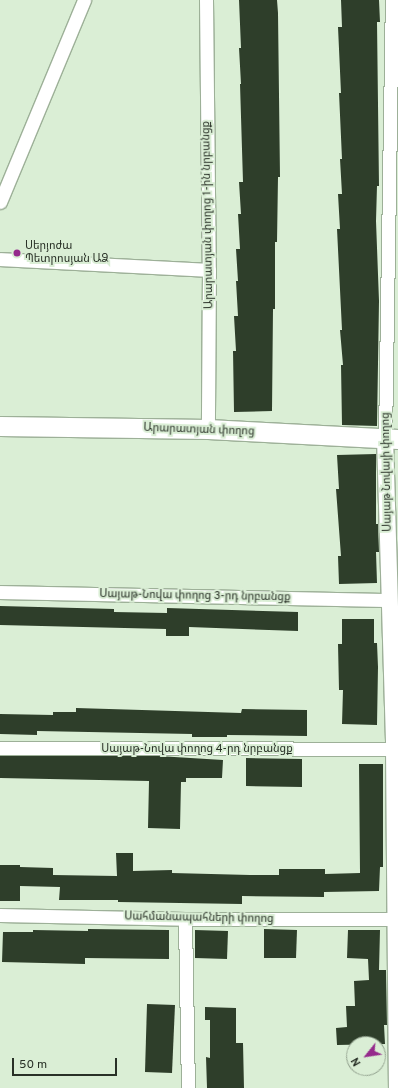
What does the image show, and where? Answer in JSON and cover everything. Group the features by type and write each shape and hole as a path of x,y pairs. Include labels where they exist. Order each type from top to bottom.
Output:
{"main road":[{"name":"Արարատյան փողոց","path":"0,426 208,429 392,438"}],"street":[{"path":"0,202 84,0"},
{"name":"Արարատյան փողոց 1-ին նրբանցք","path":"206,0 209,270 208,429"},
{"name":"Սայաթ Նովայի փողոց","path":"392,0 392,438 390,600 394,749 397,1088"},
{"path":"0,259 209,270"},
{"name":"Սայաթ-Նովա փողոց 3-րդ նրբանցք","path":"0,592 390,600"},
{"name":"Սայաթ-Նովա փողոց 4-րդ նրբանցք","path":"0,748 394,749"},
{"name":"Սահմանապահների փողոց","path":"0,915 185,919 396,919"},
{"path":"185,919 188,1088"}],"building":[{"path":"239,0 277,0 280,177 278,177 277,242 275,242 272,411 234,412 233,351 236,351 234,316 238,316 236,249 240,249 238,214 241,214 239,182 243,182"},
{"path":"341,0 379,0 380,22 377,22 379,186 377,186 376,221 379,301 377,426 342,425 341,365 343,365 340,330 342,330 337,229 340,229 338,194 342,194 339,93 341,93 338,27 342,27"},
{"path":"376,454 376,524 378,524 379,552 376,552 377,583 339,584 338,556 341,556 336,489 339,489 337,455"},
{"path":"0,606 114,609 114,612 167,613 167,608 298,612 298,631 189,627 189,636 166,636 166,629 0,625"},
{"path":"342,619 374,619 374,643 377,643 378,667 377,725 342,724 343,690 339,690 338,644 342,644"},
{"path":"76,708 241,713 242,709 307,710 307,736 227,735 227,737 192,737 192,734 37,731 37,735 0,734 0,714 53,715 53,712 76,712"},
{"path":"0,756 158,756 223,760 222,778 186,778 186,782 181,782 180,829 148,828 149,781 0,778"},
{"path":"246,758 302,759 302,787 246,786"},
{"path":"359,764 383,764 383,867 380,867 379,891 324,892 324,897 242,896 242,904 118,902 118,900 59,900 60,887 20,886 20,901 0,901 0,865 53,868 53,875 117,876 116,853 133,853 133,871 172,870 172,873 279,875 279,869 325,869 325,874 360,873"},
{"path":"88,929 169,930 169,959 85,958 85,964 2,962 3,932 33,932 33,930 88,931"},
{"path":"264,929 297,930 296,958 264,958"},
{"path":"195,930 228,931 227,959 195,958"},
{"path":"348,930 380,930 379,970 386,970 387,1025 384,1025 385,1036 346,1036 346,1045 337,1045 336,1028 347,1027 346,1006 355,1006 354,981 369,980 368,959 347,958"},
{"path":"147,1004 175,1005 172,1073 145,1072"},
{"path":"205,1007 236,1008 236,1043 243,1043 244,1088 207,1088 206,1057 210,1058 210,1020 205,1020"}],"place":[{"name":"Սերյոժա Պետրոսյան ԱՁ","path":"17,253"}]}
